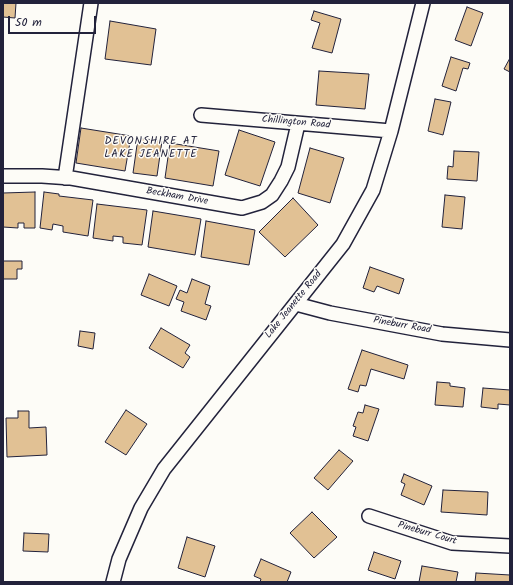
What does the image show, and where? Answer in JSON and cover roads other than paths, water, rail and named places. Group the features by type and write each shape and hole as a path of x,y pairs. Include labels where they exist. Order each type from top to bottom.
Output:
{"street":[{"path":"65,178 92,3"},
{"name":"Lake Jeanette Road","path":"113,582 119,558 140,508 164,469 343,244 373,190 390,132 423,3"},
{"name":"Chillington Road","path":"201,115 390,132"},
{"name":"Beckham Drive","path":"3,176 65,178 102,183 242,208 262,202 272,195 288,167 298,124"},
{"name":"Pineburr Road","path":"296,304 330,313 442,334 510,340"},
{"name":"Pineburr Court","path":"369,516 452,543 510,546"}],"district":[{"name":"DEVONSHIRE AT LAKE JEANETTE","path":"151,148"}]}
